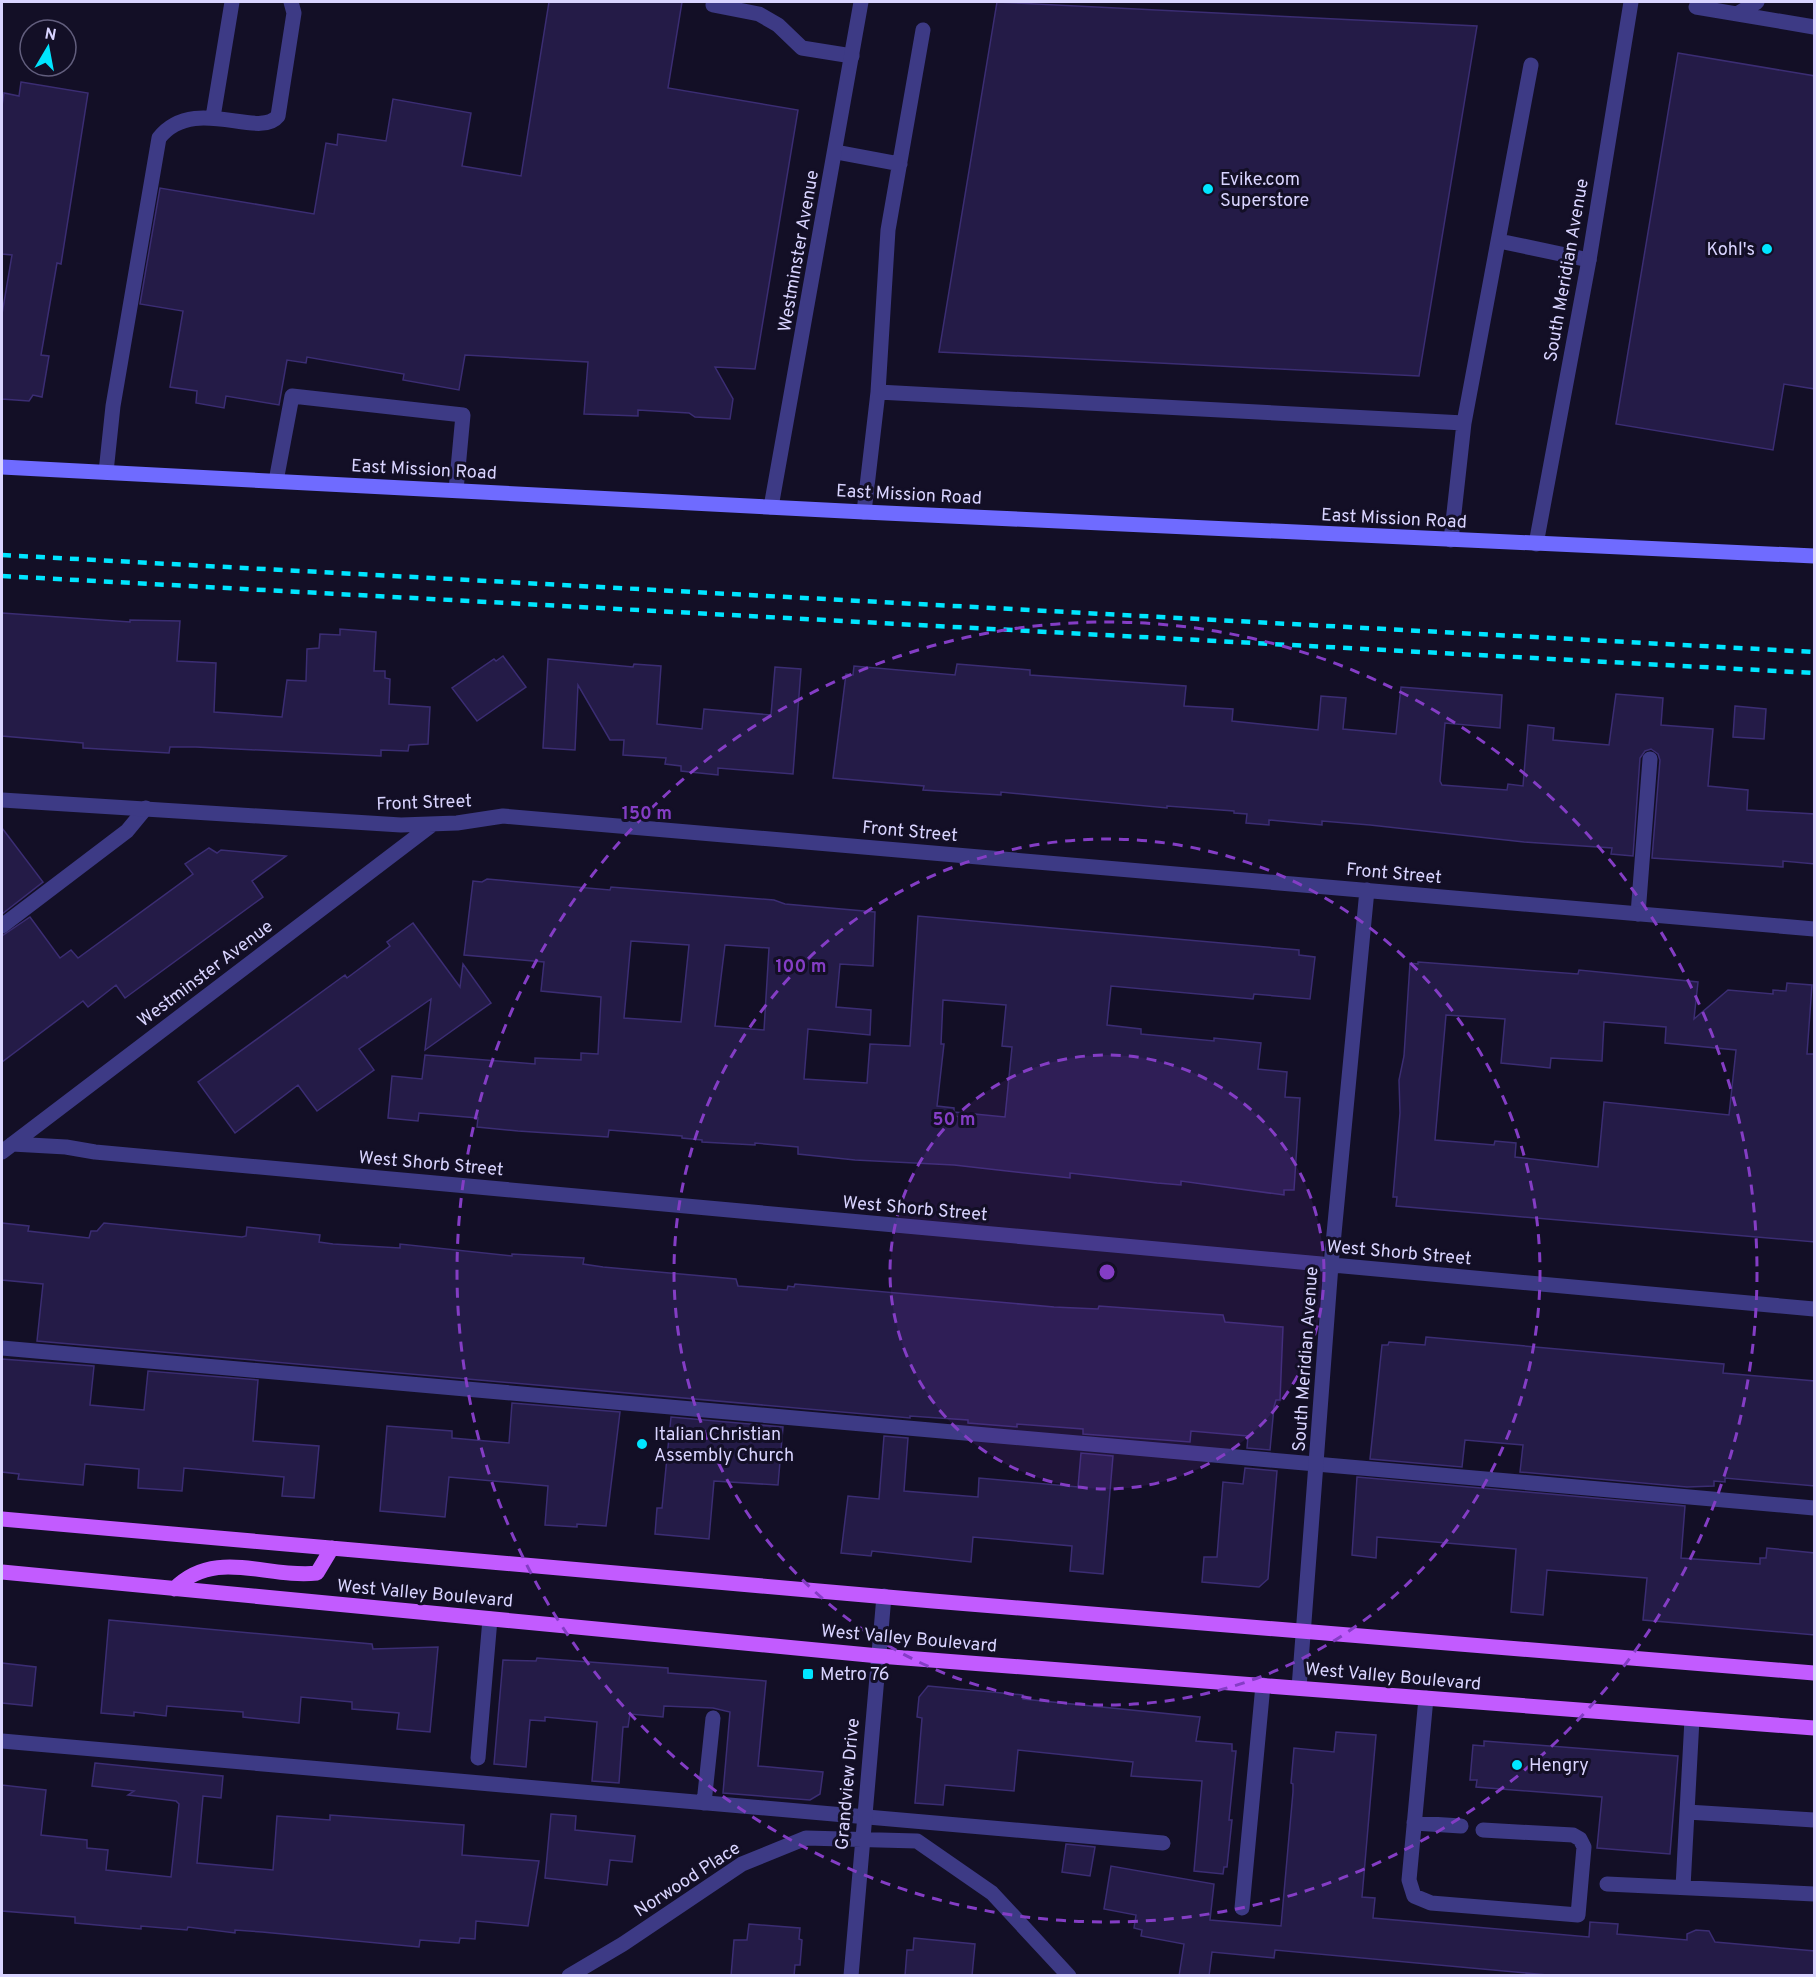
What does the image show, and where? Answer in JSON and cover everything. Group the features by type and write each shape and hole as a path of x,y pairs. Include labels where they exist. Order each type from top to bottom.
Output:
{"main road":[{"name":"East Mission Road","path":"2,467 864,512 1815,556"},
{"name":"West Valley Boulevard","path":"2,1519 884,1596 1815,1673"},
{"path":"174,1589 183,1580 201,1570 225,1566 317,1573 332,1548"},
{"name":"West Valley Boulevard","path":"2,1572 879,1656 1815,1728"}],"street":[{"path":"213,117 231,2"},
{"path":"106,472 113,406 159,138 169,125 213,117 262,126 273,123 278,116 294,13 291,2"},
{"name":"Westminster Avenue","path":"771,507 861,2"},
{"name":"South Meridian Avenue","path":"1536,544 1589,260 1631,2"},
{"path":"1737,14 1757,2"},
{"path":"712,5 759,14 778,25 802,48 852,56"},
{"path":"1696,7 1815,27"},
{"path":"864,512 878,392 888,230 923,30"},
{"path":"1451,540 1464,423 1531,64"},
{"path":"836,152 900,164"},
{"path":"1499,241 1589,260"},
{"path":"878,392 1464,423"},
{"path":"276,481 292,396 463,415 456,490"},
{"path":"1638,914 1650,759"},
{"name":"Front Street","path":"2,800 401,825 433,824 503,816 1815,929"},
{"path":"2,926 127,831 146,808"},
{"name":"Westminster Avenue","path":"7,1148 433,824"},
{"name":"South Meridian Avenue","path":"1299,1688 1331,1265 1367,890"},
{"name":"West Shorb Street","path":"7,1148 66,1147 95,1152 1815,1309"},
{"path":"2,1348 1815,1508"},
{"name":"Grandview Drive","path":"851,1976 858,1870 863,1839 884,1596"},
{"path":"478,1758 490,1619"},
{"path":"1242,1908 1263,1685"},
{"path":"1426,1698 1409,1880 1414,1896 1431,1904 1578,1915 1584,1847 1580,1839 1573,1835 1483,1830"},
{"path":"704,1803 712,1718"},
{"path":"1683,1887 1692,1719"},
{"path":"2,1741 1163,1844"},
{"path":"1687,1812 1815,1820"},
{"path":"1414,1823 1461,1826"},
{"name":"Norwood Place","path":"569,1976 623,1944 742,1864 806,1838 917,1841 992,1893 1069,1976"},
{"path":"1607,1884 1815,1894"}],"building":[{"path":"549,2 682,2 668,88 798,110 755,369 715,367 733,399 730,419 695,417 689,413 638,410 638,416 584,414 588,362 465,355 459,390 403,380 404,374 307,357 306,363 287,360 279,405 226,396 224,408 196,403 197,391 170,387 183,311 140,304 160,188 314,214 326,143 337,145 338,134 386,141 393,99 471,113 462,166 521,176"},
{"path":"997,2 1477,26 1419,376 939,352"},
{"path":"1678,53 1815,76 1815,389 1784,384 1773,450 1616,424"},
{"path":"21,82 88,93 61,264 57,263 41,355 49,356 42,397 33,395 29,401 2,399 2,314 12,255 2,254 2,106 4,93 19,96"},
{"path":"2,613 130,622 130,620 180,621 177,661 216,663 214,712 282,717 287,680 306,681 307,649 319,648 320,634 340,635 340,629 376,632 374,671 385,671 385,678 390,679 389,704 430,707 428,744 409,745 408,751 381,750 381,756 196,747 170,747 169,753 83,748 83,743 2,736"},
{"path":"503,656 526,687 477,721 452,688 494,659 496,661"},
{"path":"548,659 633,667 634,664 661,666 657,724 702,729 704,709 771,715 775,667 801,669 793,774 718,768 718,775 681,771 681,766 665,764 666,758 623,755 624,740 610,740 578,685 575,750 543,748"},
{"path":"957,664 1030,670 1030,675 1186,686 1184,706 1233,709 1232,721 1318,730 1321,696 1346,698 1343,729 1396,734 1401,687 1502,695 1500,728 1445,723 1440,781 1442,785 1507,790 1508,784 1523,786 1528,725 1554,728 1553,740 1609,745 1616,694 1663,698 1661,725 1713,729 1708,786 1748,790 1747,810 1815,814 1815,864 1783,861 1783,867 1652,858 1660,760 1658,754 1651,749 1645,751 1640,758 1633,856 1611,854 1612,848 1524,842 1370,825 1322,821 1322,825 1269,820 1269,825 1246,823 1247,814 1234,813 1234,811 1167,806 1167,808 1001,792 1001,795 923,790 924,786 833,778 846,674 853,675 854,666 955,675"},
{"path":"1735,706 1766,709 1764,739 1733,737"},
{"path":"2,828 43,882 2,914"},
{"path":"209,848 217,853 221,850 286,856 252,881 263,897 125,998 116,985 88,1007 83,1001 2,1062 2,936 30,917 60,958 71,950 78,958 193,874 185,864"},
{"path":"487,879 610,890 611,887 774,900 785,904 875,912 873,966 840,964 836,1007 871,1010 870,1035 808,1029 804,1079 867,1083 870,1044 910,1046 918,916 1299,950 1299,955 1315,957 1310,999 1254,994 1253,999 1111,986 1107,1025 1141,1029 1141,1034 1261,1043 1258,1069 1287,1072 1285,1097 1300,1098 1294,1190 1284,1190 1284,1195 1181,1181 1181,1185 1070,1173 1070,1178 954,1165 855,1160 798,1154 798,1147 702,1142 702,1140 682,1138 682,1136 609,1130 608,1137 518,1131 477,1127 478,1118 419,1113 418,1121 388,1118 392,1076 422,1079 425,1055 535,1064 535,1058 581,1060 581,1053 598,1054 601,997 541,991 544,962 464,955 473,881 482,882","holes":["631,941 689,945 681,1022 624,1018","725,945 769,948 764,1030 715,1026","943,1000 1006,1005 1002,1046 1012,1047 1005,1117 954,1112 954,1108 937,1106 944,1044 941,1044"]},
{"path":"413,923 460,987 463,964 491,1003 425,1050 431,999 359,1049 374,1070 317,1111 298,1085 235,1133 198,1082 345,975 347,978 390,946 387,942"},
{"path":"1418,962 1578,974 1579,970 1698,982 1694,1019 1728,990 1773,994 1773,990 1786,991 1787,983 1812,985 1807,1054 1815,1054 1815,1242 1396,1206 1397,1197 1393,1197 1400,1113 1399,1080 1404,1056 1410,963 1418,964","holes":["1446,1015 1505,1019 1501,1063 1550,1068 1551,1058 1602,1061 1604,1022 1666,1027 1665,1043 1736,1050 1729,1115 1604,1102 1598,1167 1515,1157 1516,1143 1495,1141 1494,1145 1435,1140"]},
{"path":"2,1223 29,1226 28,1231 89,1238 91,1231 97,1231 104,1223 242,1237 246,1236 247,1227 320,1235 319,1242 333,1244 400,1248 400,1244 512,1256 512,1254 584,1258 583,1264 603,1267 736,1279 738,1286 787,1290 788,1286 794,1287 795,1284 1054,1307 1098,1309 1099,1306 1223,1315 1225,1322 1283,1327 1280,1400 1276,1400 1274,1407 1270,1450 1247,1448 1248,1436 1191,1431 1190,1442 1083,1434 1083,1429 968,1423 968,1420 910,1416 910,1418 37,1341 43,1284 2,1280"},
{"path":"1426,1337 1724,1364 1723,1373 1815,1381 1815,1486 1725,1478 1725,1482 1714,1481 1714,1486 1687,1487 1520,1472 1523,1445 1465,1440 1462,1467 1370,1459 1382,1345 1388,1345 1389,1342 1425,1345"},
{"path":"2,1359 94,1366 90,1405 144,1410 148,1371 258,1380 253,1441 319,1446 314,1498 282,1496 284,1477 184,1468 182,1491 138,1488 139,1469 85,1464 83,1485 18,1479 19,1474 2,1472"},
{"path":"512,1403 620,1412 606,1526 545,1525 548,1486 449,1477 445,1517 380,1511 387,1426 452,1431 452,1438 509,1443"},
{"path":"671,1417 783,1427 778,1485 714,1481 709,1539 655,1534 657,1508 662,1508"},
{"path":"884,1436 908,1438 904,1491 978,1497 979,1478 1078,1487 1081,1453 1113,1456 1103,1574 1070,1571 1072,1546 973,1537 971,1562 872,1551 871,1556 841,1553 848,1496 879,1499"},
{"path":"1245,1468 1277,1471 1268,1579 1259,1587 1202,1582 1204,1557 1217,1557 1223,1482 1243,1484"},
{"path":"1357,1477 1685,1506 1681,1558 1760,1564 1760,1558 1766,1558 1767,1548 1815,1553 1815,1635 1643,1620 1647,1578 1547,1570 1543,1615 1511,1612 1516,1549 1377,1537 1376,1558 1352,1555"},
{"path":"109,1620 372,1644 373,1649 438,1647 430,1732 397,1729 399,1713 352,1709 352,1702 301,1697 299,1723 243,1717 243,1712 167,1706 166,1716 134,1712 134,1716 101,1713"},
{"path":"537,1658 668,1668 668,1673 766,1681 758,1766 823,1772 820,1794 810,1800 723,1793 730,1712 713,1708 664,1706 663,1717 630,1714 628,1727 623,1727 619,1783 592,1781 597,1722 545,1717 545,1721 530,1720 526,1767 494,1764 503,1660 536,1661"},
{"path":"2,1663 36,1667 32,1706 2,1703"},
{"path":"928,1686 1023,1695 1023,1699 1200,1717 1196,1741 1232,1744 1232,1751 1236,1751 1229,1820 1232,1820 1227,1867 1224,1867 1223,1874 1194,1871 1202,1781 1131,1776 1133,1762 1018,1750 1014,1791 945,1785 943,1805 915,1803 922,1718 917,1717 919,1697"},
{"path":"1336,1732 1376,1735 1362,1897 1375,1898 1373,1918 1589,1937 1590,1922 1618,1924 1617,1934 1687,1940 1687,1934 1696,1930 1709,1931 1715,1942 1815,1951 1815,1976 1558,1976 1275,1950 1274,1958 1212,1952 1209,1976 1179,1976 1184,1944 1141,1936 1142,1930 1134,1928 1136,1915 1104,1909 1111,1866 1214,1884 1210,1920 1281,1926 1293,1792 1291,1783 1294,1748 1334,1752"},
{"path":"1484,1741 1678,1756 1670,1854 1597,1848 1602,1797 1476,1787 1477,1780 1470,1780 1473,1745 1484,1746"},
{"path":"95,1763 223,1776 221,1798 203,1796 197,1863 273,1870 277,1816 330,1820 330,1815 464,1825 462,1855 539,1861 528,1926 476,1921 475,1939 460,1938 459,1943 420,1940 419,1947 235,1930 235,1933 188,1927 187,1930 141,1926 141,1929 75,1923 75,1917 2,1911 2,1785 46,1790 41,1835 87,1840 87,1848 108,1850 106,1870 171,1877 179,1804 176,1801 128,1795 134,1791 92,1786"},
{"path":"551,1814 576,1816 575,1830 635,1836 632,1862 610,1860 607,1885 545,1878"},
{"path":"1066,1844 1095,1847 1090,1876 1062,1872"},
{"path":"749,1924 800,1928 799,1939 802,1940 800,1965 795,1965 794,1976 731,1976 734,1940 747,1940"},
{"path":"914,1938 975,1944 972,1976 905,1976 907,1950 913,1950"}],"railway":[{"path":"2,555 1814,652"},
{"path":"2,576 1814,673"}],"place":[{"name":"Evike.com Superstore","path":"1208,189"},
{"name":"Kohl's","path":"1767,249"},
{"name":"Italian Christian Assembly Church","path":"642,1444"},
{"name":"Metro 76","path":"808,1674"},
{"name":"Hengry","path":"1517,1765"}]}
